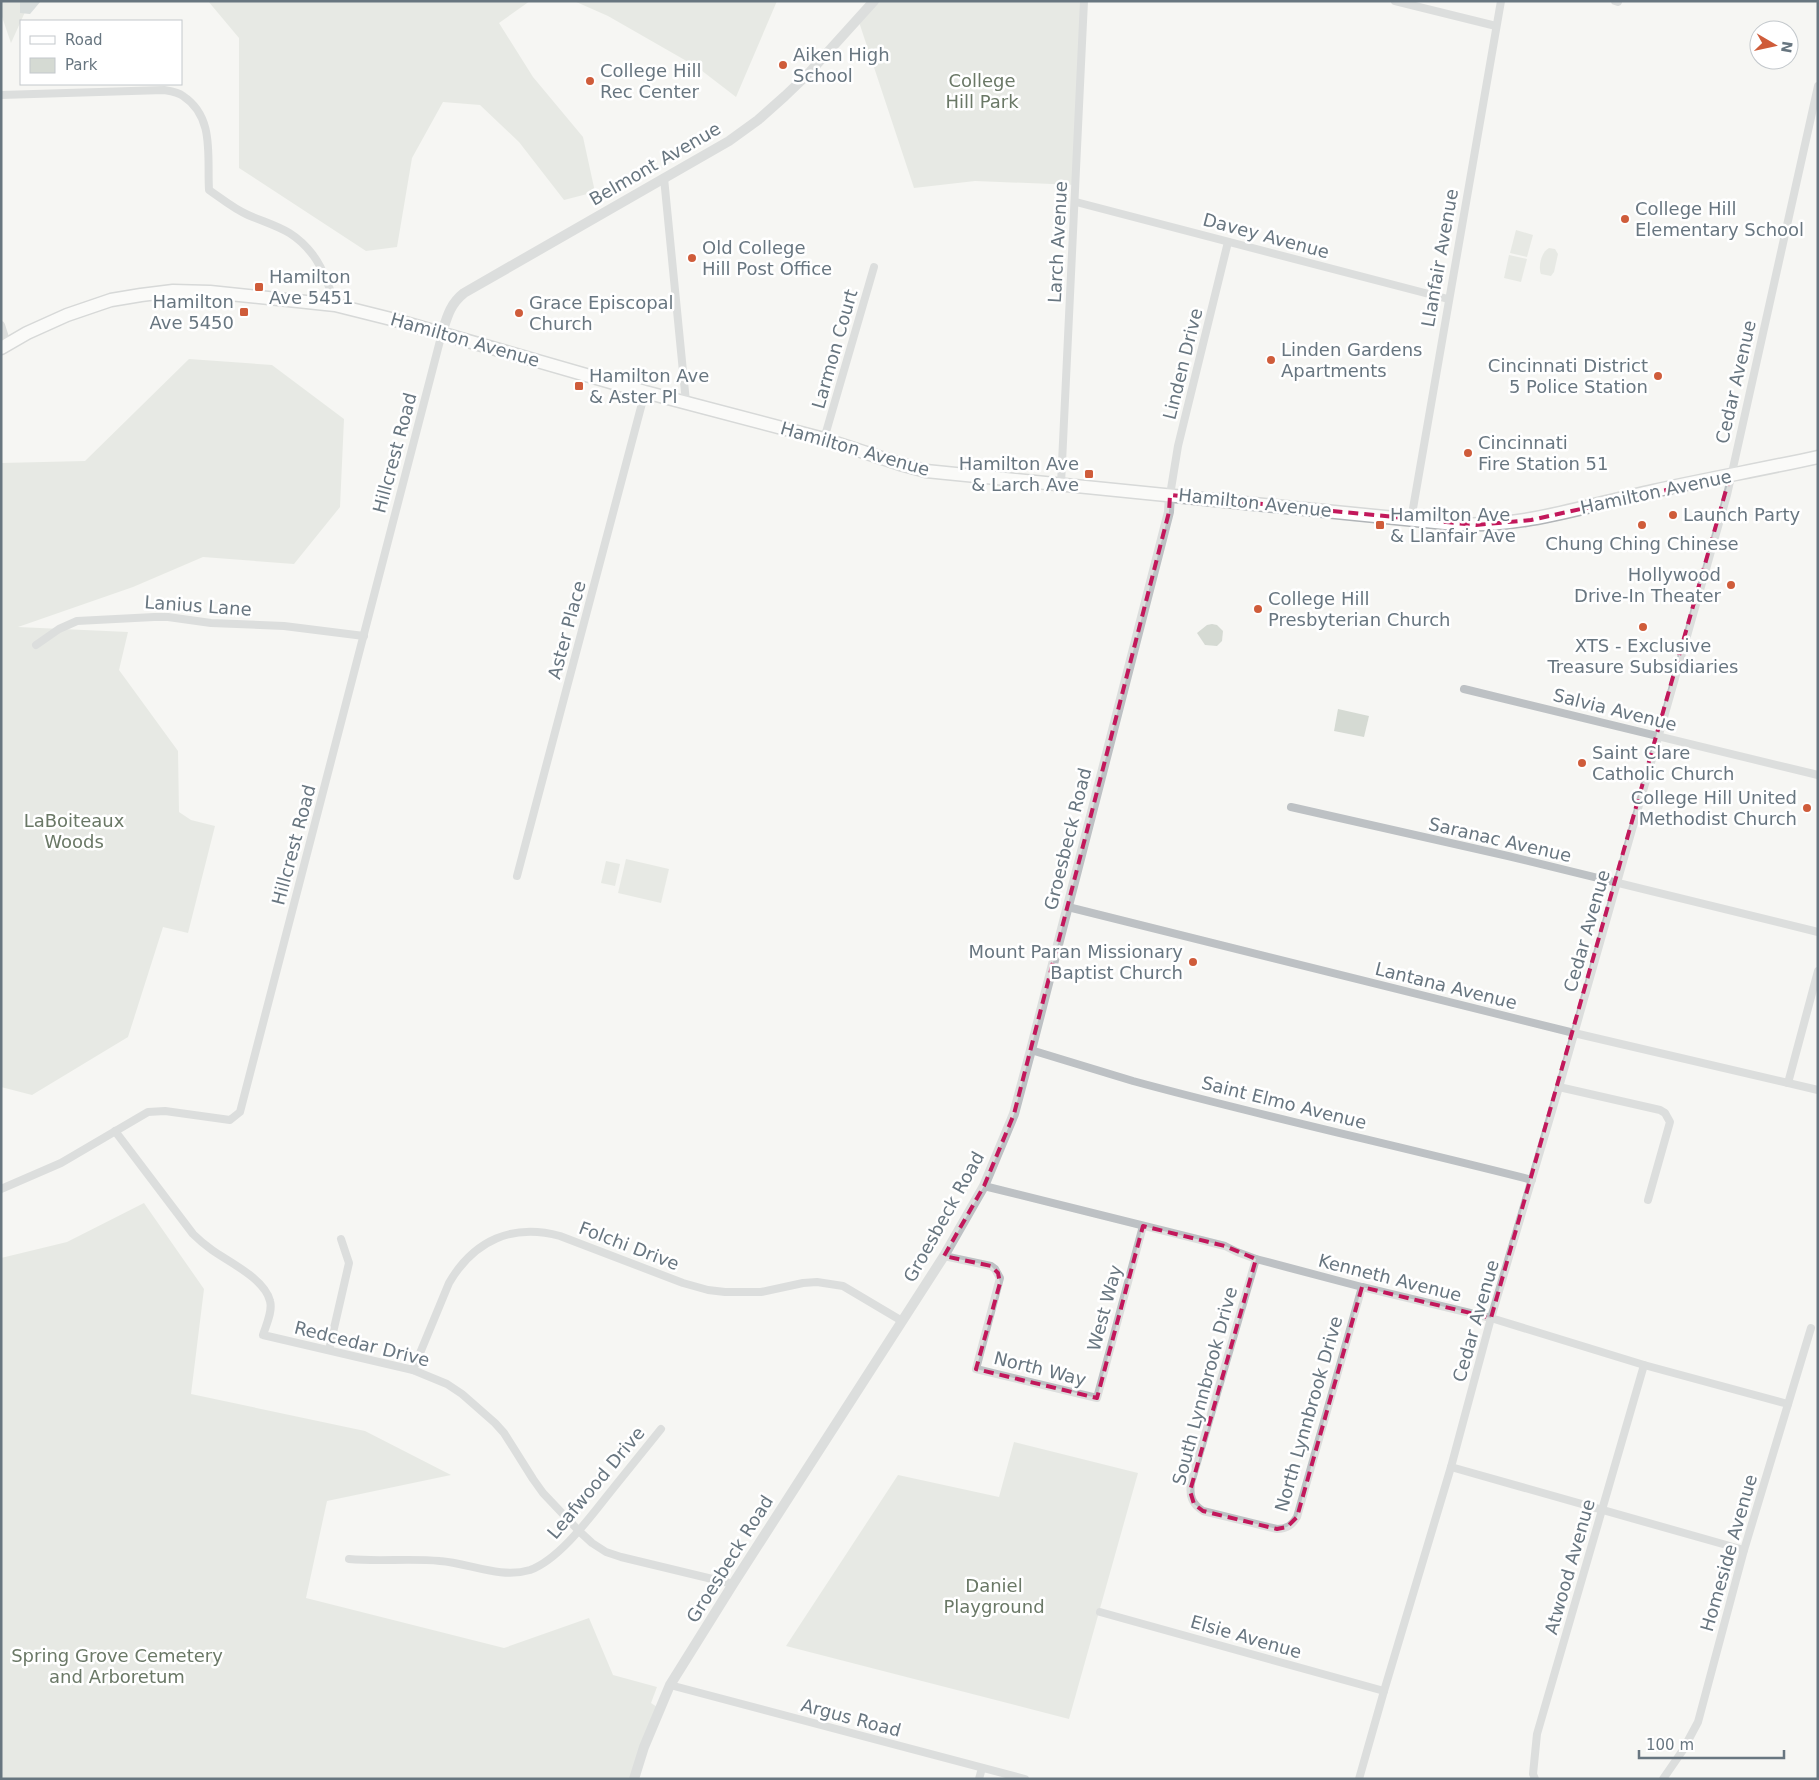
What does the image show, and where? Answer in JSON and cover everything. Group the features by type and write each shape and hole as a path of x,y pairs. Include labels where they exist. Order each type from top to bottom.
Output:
{"main road":[{"name":"Hamilton Avenue","path":"4,346 47,323 87,307 111,300 141,295 174,291 210,292 335,305 442,333 645,392 824,439 926,471 1476,525 1515,522 1655,490 1818,457"}],"street":[{"name":"Belmont Avenue","path":"442,333 448,313 453,304 464,293 729,141 758,120 808,74 874,1"},
{"name":"Larch Avenue","path":"1061,484 1076,202 1084,1"},
{"path":"1394,1 1496,26"},
{"name":"Llanfair Avenue","path":"1411,520 1501,1"},
{"name":"Cedar Avenue","path":"1359,1779 1451,1467 1727,495 1818,86"},
{"path":"1,95 164,90 181,94 202,114 206,126 209,190 235,208 286,230 301,241 314,257 326,280 335,305"},
{"path":"664,178 686,402"},
{"name":"Davey Avenue","path":"1076,202 1448,300"},
{"name":"Linden Drive","path":"1170,494 1178,446 1228,242"},
{"name":"Larmon Court","path":"824,439 874,267"},
{"path":"1,325 4,346"},
{"name":"Hillcrest Road","path":"1,1189 61,1163 148,1112 165,1110 230,1120 240,1112 442,333"},
{"name":"Aster Place","path":"517,876 645,392"},
{"name":"Groesbeck Road","path":"634,1779 644,1747 670,1685 732,1584 944,1256 984,1186 1014,1114 1169,512 1170,494"},
{"name":"Lanius Lane","path":"36,645 59,629 77,621 154,617 211,623 284,626 364,636"},
{"name":"Salvia Avenue","path":"1464,688 1818,775"},
{"name":"Saranac Avenue","path":"1291,807 1508,856 1818,932"},
{"name":"Lantana Avenue","path":"1068,908 1574,1033 1818,1090"},
{"path":"1788,1083 1818,971"},
{"name":"Saint Elmo Avenue","path":"1031,1050 1182,1094 1532,1180"},
{"path":"1559,1087 1660,1110 1665,1113 1670,1122 1648,1200"},
{"name":"Redcedar Drive","path":"115,1131 193,1234 265,1288 271,1302 269,1318 263,1335 413,1370 447,1384 462,1394 495,1423 504,1433 532,1479 543,1493 592,1543 606,1552 621,1557 732,1584"},
{"name":"Kenneth Avenue","path":"984,1186 1225,1246 1256,1259 1362,1287 1492,1318 1644,1365 1788,1404"},
{"name":"West Way","path":"1097,1398 1143,1226"},
{"name":"Folchi Drive","path":"413,1370 456,1271 475,1251 486,1243 507,1234 520,1232 547,1232 560,1236 683,1283 708,1290 748,1293 803,1283 830,1283 847,1288 902,1321"},
{"path":"329,1350 349,1262 341,1239"},
{"name":"North Way","path":"944,1256 991,1266 1000,1278 976,1369 1097,1398"},
{"name":"South Lynnbrook Drive","path":"1238,1520 1200,1509 1191,1498 1190,1490 1256,1259"},
{"name":"North Lynnbrook Drive","path":"1238,1520 1281,1529 1293,1523 1297,1517 1362,1287"},
{"name":"Homeside Avenue","path":"1662,1779 1683,1750 1698,1722 1744,1550 1811,1328"},
{"name":"Atwood Avenue","path":"1535,1779 1533,1774 1537,1734 1644,1365"},
{"name":"Leafwood Drive","path":"348,1559 368,1561 441,1561 514,1573 532,1569 544,1563 579,1531 661,1429"},
{"path":"1451,1467 1744,1550"},
{"name":"Elsie Avenue","path":"1100,1612 1384,1691"},
{"name":"Argus Road","path":"670,1685 1025,1779"},
{"path":"979,1779 982,1768"}],"highlighted area":[{"path":"1730,476 1491,1318 1362,1287 1297,1517 1287,1527 1277,1529 1203,1511 1194,1504 1190,1491 1256,1259 1225,1246 1143,1226 1097,1398 976,1369 1000,1283 998,1273 991,1266 944,1256 984,1186 1014,1114 1169,512 1170,495 1476,525 1531,520"}],"green space":[{"path":"1,1 30,1 11,43 1,14"},
{"path":"208,1 530,1 499,23 533,77 583,137 595,192 564,200 519,142 480,105 443,102 412,158 397,247 366,251 239,168 239,38"},
{"path":"574,1 777,1 736,97 697,67 608,16"},
{"name":"College Hill Park","path":"874,1 1084,1 1076,185 975,181 914,188 858,19"},
{"path":"1516,230 1533,235 1527,257 1510,253"},
{"path":"1549,248 1555,249 1558,254 1554,272 1551,276 1541,274 1540,268 1542,256"},
{"path":"1509,255 1527,259 1521,282 1504,278"},
{"name":"LaBoiteaux Woods","path":"189,359 272,365 344,419 340,507 294,564 203,557 133,587 18,627 128,632 119,670 178,751 179,812 191,820 215,826 188,933 163,927 128,1037 32,1095 1,1087 1,463 85,461"},
{"path":"1207,625 1217,625 1223,631 1222,641 1217,646 1205,645 1197,633"},
{"path":"1338,709 1369,716 1364,737 1334,731"},
{"path":"626,859 669,869 661,903 618,893"},
{"path":"606,861 620,864 615,886 601,883"},
{"name":"Spring Grove Cemetery and Arboretum","path":"144,1203 204,1289 191,1394 365,1431 451,1475 327,1501 306,1598 504,1648 589,1618 613,1675 657,1687 651,1703 660,1709 634,1779 1,1779 1,1258 67,1242"},
{"name":"Daniel Playground","path":"1014,1442 1138,1473 1069,1719 786,1646 898,1475 999,1497"}],"shaded area":[{"path":"20,1 41,1 30,14 20,13"}],"place":[{"name":"Aiken High School","path":"783,65"},
{"name":"College Hill Rec Center","path":"590,81"},
{"name":"College Hill Elementary School","path":"1625,219"},
{"name":"Old College Hill Post Office","path":"692,258"},
{"name":"Hamilton Ave 5451","path":"259,287"},
{"name":"Hamilton Ave 5450","path":"244,312"},
{"name":"Grace Episcopal Church","path":"519,313"},
{"name":"Linden Gardens Apartments","path":"1271,360"},
{"name":"Cincinnati District 5 Police Station","path":"1658,376"},
{"name":"Hamilton Ave & Aster Pl","path":"579,386"},
{"name":"Cincinnati Fire Station 51","path":"1468,453"},
{"name":"Hamilton Ave & Larch Ave","path":"1089,474"},
{"name":"Launch Party","path":"1673,515"},
{"name":"Hamilton Ave & Llanfair Ave","path":"1380,525"},
{"name":"Chung Ching Chinese","path":"1642,525"},
{"name":"Hollywood Drive-In Theater","path":"1731,585"},
{"name":"College Hill Presbyterian Church","path":"1258,609"},
{"name":"XTS - Exclusive Treasure Subsidiaries","path":"1643,627"},
{"name":"Saint Clare Catholic Church","path":"1582,763"},
{"name":"College Hill United Methodist Church","path":"1807,808"},
{"name":"Mount Paran Missionary Baptist Church","path":"1193,962"}]}
